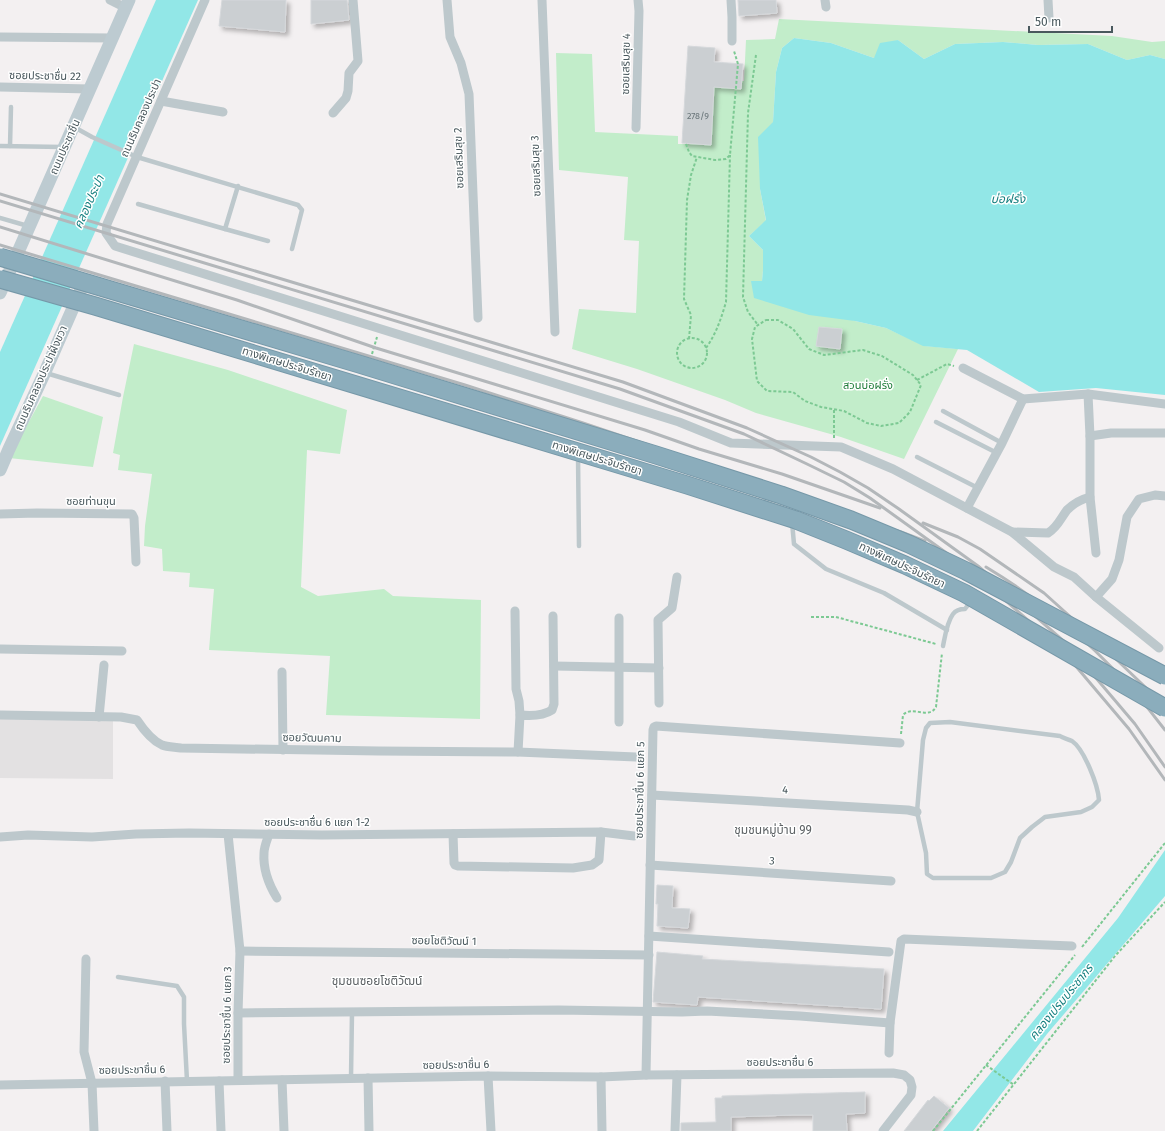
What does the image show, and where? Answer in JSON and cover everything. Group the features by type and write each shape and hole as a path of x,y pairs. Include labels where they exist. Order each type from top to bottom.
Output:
{"highway":[{"name":"ทางพิเศษประจิมรัถยา","path":"0,257 366,366 656,455 781,495 851,520 959,567 1165,676"},
{"name":"ทางพิเศษประจิมรัถยา","path":"1,286 95,306 687,485 796,520 890,558 964,593 1165,708"}],"main road":[{"name":"ถนนประชาชื่น","path":"1,286 65,147 128,4"},
{"name":"ถนนริมคลองประปาฝั่งขวา","path":"0,470 83,285"}],"street":[{"path":"110,0 128,4"},
{"name":"ถนนริมคลองประปา","path":"206,0 161,101 134,156 107,224 106,233 115,246 379,328"},
{"path":"333,113 346,98 349,73 358,61 353,0"},
{"name":"ซอยเสริมสุข 2","path":"447,0 450,37 461,63 469,94 478,318"},
{"name":"ซอยเสริมสุข 3","path":"542,0 555,332"},
{"name":"ซอยเสริมสุข 4","path":"636,128 638,0"},
{"path":"731,0 732,41"},
{"path":"1048,0 1049,18"},
{"path":"0,37 113,38"},
{"name":"ซอยประชาชื่น 22","path":"0,87 90,89"},
{"path":"161,101 223,112"},
{"path":"379,328 679,422 731,443 841,447 893,469 1012,532 1054,567 1074,577 1096,597 1159,648"},
{"path":"963,368 1023,399 1088,394 1165,404"},
{"path":"1088,394 1090,498 1096,553"},
{"path":"967,508 997,453 1023,399"},
{"path":"1090,436 1111,433 1165,433"},
{"path":"1096,597 1112,579 1119,560 1127,517 1139,499 1154,495 1165,496"},
{"path":"1012,532 1048,533 1053,530 1068,510 1082,499 1090,498"},
{"name":"ซอยท่านขุน","path":"0,514 132,514 134,518 136,562"},
{"path":"659,704 658,620 672,608 678,577"},
{"path":"515,611 516,689 520,715 518,752"},
{"path":"520,715 529,716 547,714 552,710 554,704 553,616"},
{"path":"619,618 619,722"},
{"path":"0,649 122,651"},
{"path":"99,717 104,665"},
{"path":"554,666 659,668"},
{"path":"282,672 283,750"},
{"name":"ซอยวัฒนคาม","path":"0,715 121,717 137,720 154,740 163,745 181,748 518,752 636,757"},
{"name":"ซอยประชาชื่น 6 แยก 5","path":"646,1075 654,727 900,743"},
{"name":"4","path":"652,794 908,810 917,812"},
{"path":"453,834 454,864 458,866 573,868 592,865 599,860 601,832"},
{"name":"ซอยประชาชื่น 6 แยก 1-2","path":"0,837 28,835 92,837 189,833 322,835 601,832 634,836"},
{"name":"ซอยประชาชื่น 6 แยก 3","path":"228,834 240,951 238,1080"},
{"path":"269,834 264,852 264,864 267,878 277,898"},
{"name":"3","path":"650,865 891,881"},
{"path":"649,936 889,952"},
{"path":"889,1053 890,1023 902,940 1076,950"},
{"name":"ซอยโชติวัฒน์ 1","path":"240,951 648,955"},
{"path":"86,959 84,1052 92,1083 94,1131"},
{"path":"238,1014 558,1010 706,1011 890,1023"},
{"name":"ซอยประชาชื่น 6","path":"0,1085 488,1076 601,1077 646,1075 904,1074 910,1080 912,1087 911,1095 883,1131"},
{"path":"675,1131 677,1075"},
{"path":"488,1076 491,1131"},
{"path":"601,1077 602,1131"},
{"path":"368,1078 369,1131"},
{"path":"282,1080 284,1131"},
{"path":"219,1081 221,1131"},
{"path":"165,1082 167,1131"}],"lane":[{"path":"10,146 11,107"},
{"path":"74,127 134,156 298,205 302,210 292,249"},
{"path":"0,146 65,147"},
{"path":"225,229 238,186"},
{"path":"138,204 268,241"},
{"path":"0,218 29,226"},
{"path":"83,285 477,401 658,450"},
{"path":"45,372 119,395"},
{"path":"943,411 1002,442"},
{"path":"936,422 997,453"},
{"path":"578,429 578,437"},
{"path":"578,445 579,546"},
{"path":"917,456 978,488"},
{"path":"728,472 755,483 791,493 880,526"},
{"path":"791,493 791,507"},
{"path":"792,514 794,544 826,569 884,593 947,630"},
{"path":"892,531 938,552"},
{"path":"957,561 975,571 979,584"},
{"path":"943,646 953,613 959,609 965,609 976,594"},
{"path":"950,722 1060,736 1072,741 1080,751 1094,777 1099,800 1092,807 1082,812 1045,817 1020,838 1011,862 1005,872 991,878 933,878 927,874 926,853 917,812 923,740 926,728 930,723 950,722"},
{"path":"118,977 177,986 184,997 186,1081"},
{"path":"351,1078 352,1012"}],"path":[{"path":"706,348 712,340 719,325 726,302 730,155 738,64 732,41"},
{"path":"756,54 748,113 744,297 748,312 758,325"},
{"path":"686,144 688,152 692,156 715,160 726,159 730,155"},
{"path":"689,339 691,315 684,299 687,200 691,175 697,157"},
{"path":"766,320 778,320 793,329 809,349 824,355 863,350 882,356 913,375 921,385 910,412 899,423 881,426 867,423 844,411 821,407 805,401 793,392 767,391 757,381 752,339 755,327 758,325 766,320"},
{"path":"367,369 379,328"},
{"path":"693,338 701,341 706,348 706,358 700,366 690,368 685,366 679,358 678,349 680,344 689,339 693,338"},
{"path":"917,380 947,364 963,368"},
{"path":"834,409 834,447"},
{"path":"811,617 836,617 852,620 943,646 936,707 934,711 930,713 905,712 903,715 900,743"},
{"path":"933,1131 1076,950 1165,843"},
{"path":"978,1131 1115,956 1165,902"},
{"path":"986,1065 1014,1085"}],"shaded area":[{"path":"0,713 113,721 113,779 0,778"}],"green space":[{"name":"สวนบ่อฝรั่ง","path":"779,19 1112,36 1152,42 1165,41 1165,59 1150,55 1127,60 1088,44 1038,45 1003,42 955,44 924,59 898,40 874,58 831,43 794,38 782,48 776,72 773,122 760,189 766,221 749,236 763,250 762,281 751,281 855,321 886,328 925,346 958,349 904,459 841,437 756,413 725,400 637,369 572,349 579,309 636,313 639,241 624,240 628,177 559,170 556,53 592,54 595,132 678,136 678,144 704,144 707,82 744,81 746,40 775,39"},
{"path":"134,344 228,370 347,410 340,454 307,450 301,587 318,596 384,589 393,596 481,600 480,719 326,715 330,656 209,650 214,589 189,587 190,573 163,571 162,549 144,546 145,526 152,474 118,470 120,455 113,453"},
{"path":"43,396 103,417 93,467 9,458"}],"water":[{"name":"คลองประปา","path":"156,0 198,0 0,446 0,352"},
{"name":"บ่อฝรั่ง","path":"794,38 831,43 874,58 880,43 898,40 924,59 955,44 1003,42 1038,45 1088,44 1127,60 1150,55 1165,59 1165,395 1096,388 1039,392 967,350 923,346 886,328 855,321 809,315 754,298 751,281 762,281 763,250 749,236 766,220 760,189 758,137 773,122 776,72 782,48"},
{"name":"คลองเปรมประชากร","path":"1165,850 1165,896 1047,1034 973,1131 943,1131 1118,918"}],"building":[{"path":"222,0 286,0 285,32 219,26"},
{"path":"311,0 347,0 349,20 311,24"},
{"path":"738,0 776,0 777,13 739,16"},
{"path":"688,46 715,48 714,62 743,64 741,89 714,87 711,145 682,143"},
{"path":"819,327 842,329 840,349 816,346"},
{"path":"657,885 673,886 672,908 690,909 688,928 657,926"},
{"path":"657,952 703,956 702,959 884,969 881,1009 698,997 697,1005 653,1002"},
{"path":"865,1092 865,1113 846,1114 847,1131 813,1131 813,1115 792,1115 731,1117 731,1131 681,1131 681,1123 716,1122 715,1098 722,1098 722,1096"},
{"path":"934,1096 949,1108 931,1131 904,1131 928,1100 929,1101"}],"railway":[{"path":"0,194 623,382 747,428 811,457 868,488 978,566 1068,645 1135,724 1165,767"},
{"path":"0,201 620,389 744,434 844,482 870,498 973,572 1063,651 1129,729 1165,780"},
{"path":"0,227 237,300 376,348 645,430 699,449 782,474 880,508"},
{"path":"0,245 465,385 672,453 760,489 901,532 925,541"},
{"path":"923,523 958,537 980,549 1044,593 1094,638 1165,706"},
{"path":"986,567 1037,601 1083,640 1126,683 1165,730"}],"district":[{"name":"ชุมชนหมู่บ้าน 99","path":"773,830"},
{"name":"ชุมชนซอยโชติวัฒน์","path":"377,981"}]}
